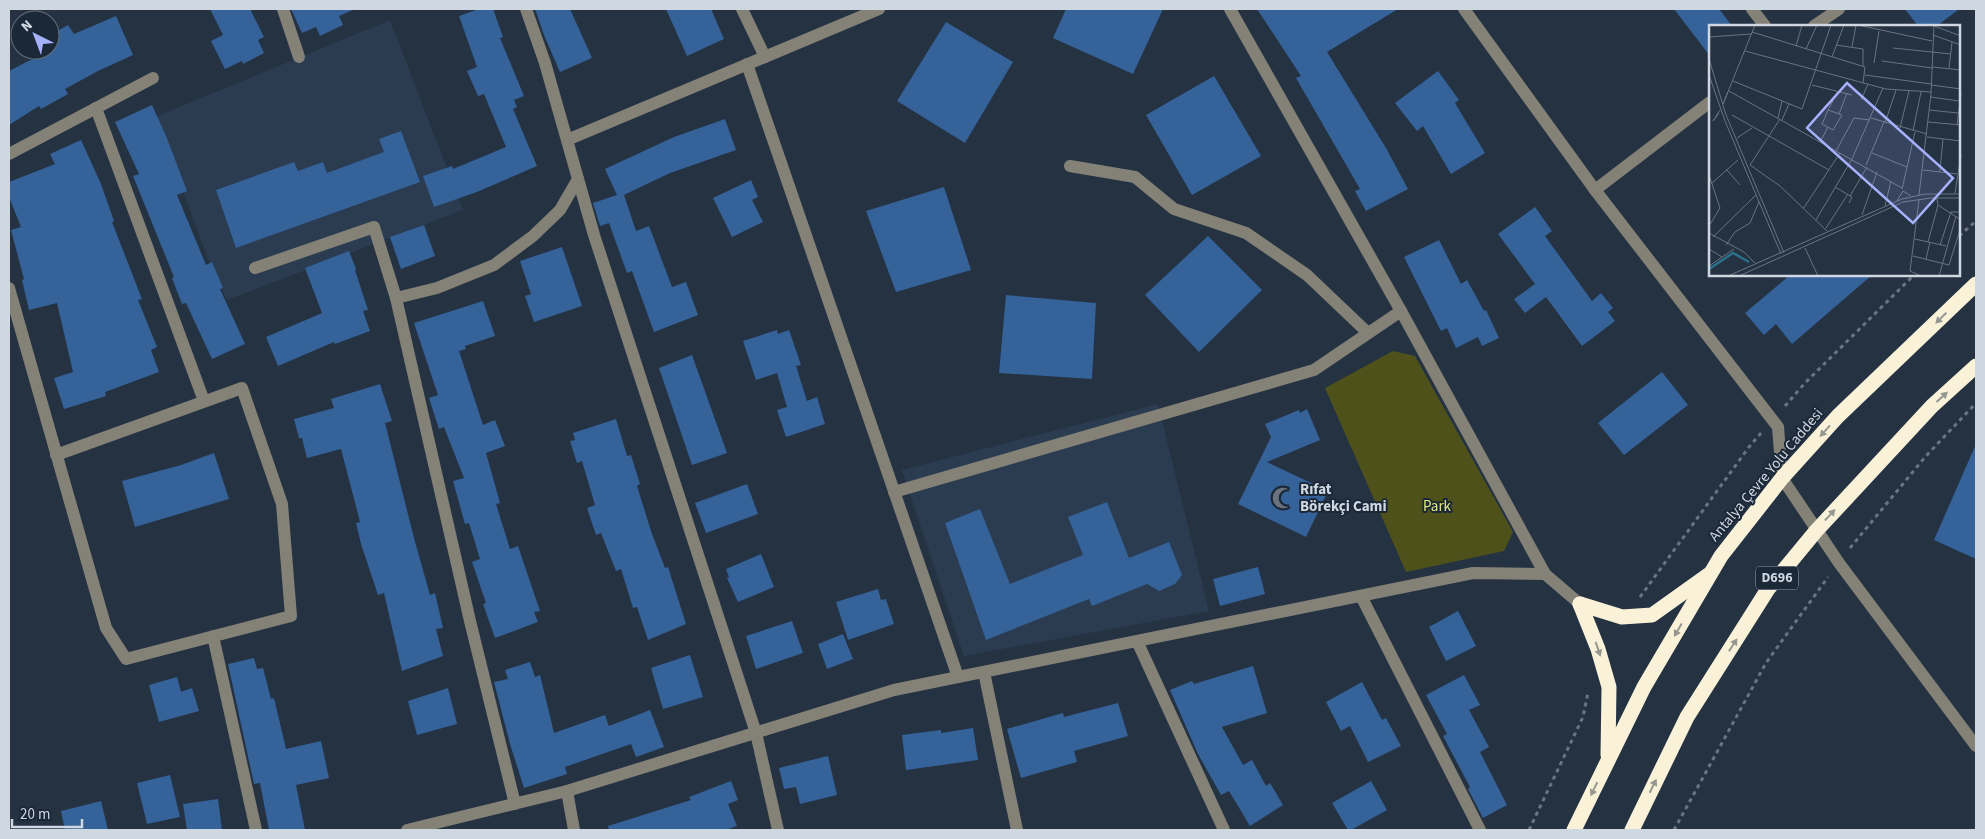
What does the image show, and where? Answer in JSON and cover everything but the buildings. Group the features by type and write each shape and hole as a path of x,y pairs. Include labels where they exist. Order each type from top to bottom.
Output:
{"highway":[{"name":"Antalya Çevre Yolu Caddesi","path":"1574,830 1644,687 1721,556 1782,478 1838,416 1976,284"},
{"name":"D696","path":"1632,830 1687,717 1768,589 1816,531 1932,406 1976,366"},
{"path":"1580,604 1622,617 1652,615 1712,573"},
{"path":"1580,604 1609,687 1608,761"}],"street":[{"path":"283,9 299,57"},
{"path":"526,9 545,64 594,235 756,733 778,830"},
{"path":"742,9 765,57"},
{"path":"567,140 879,9"},
{"path":"1230,9 1401,311 1545,574 1580,604"},
{"path":"1464,9 1595,190 1778,427 1782,478 1816,531 1976,746"},
{"path":"1752,9 1764,25"},
{"path":"1815,25 1839,9"},
{"path":"747,64 958,677"},
{"path":"9,154 153,78"},
{"path":"1595,190 1709,103"},
{"path":"96,108 204,401"},
{"path":"1070,166 1135,177 1174,209 1246,233 1307,275 1368,333"},
{"path":"396,298 437,288 494,265 533,236 560,210 578,179"},
{"path":"255,268 374,227 396,298 470,621 515,804"},
{"path":"9,288 56,455 106,628 126,659 291,616 282,504 242,388 56,455"},
{"path":"894,492 1314,370 1401,311"},
{"path":"407,830 567,791 894,690 1473,573 1545,574"},
{"path":"1361,596 1480,830"},
{"path":"213,636 256,830"},
{"path":"1137,641 1224,830"},
{"path":"984,672 1017,830"},
{"path":"567,791 574,830"}],"path":[{"path":"1960,235 1976,221"},
{"path":"1631,617 1640,597 1749,447 1805,383 1913,276"},
{"path":"1674,830 1766,664 1839,562 1926,456 1976,403"},
{"path":"1529,830 1583,717 1590,682 1602,664"}],"shaded area":[{"path":"390,20 463,210 227,300 211,267 155,117"},
{"path":"1158,404 1209,611 964,656 902,470"}],"green space":[{"name":"Park","path":"1393,351 1415,356 1513,532 1504,551 1406,572 1325,388"}],"place":[{"name":"Rıfat Börekçi Cami","path":"1283,498"}]}
